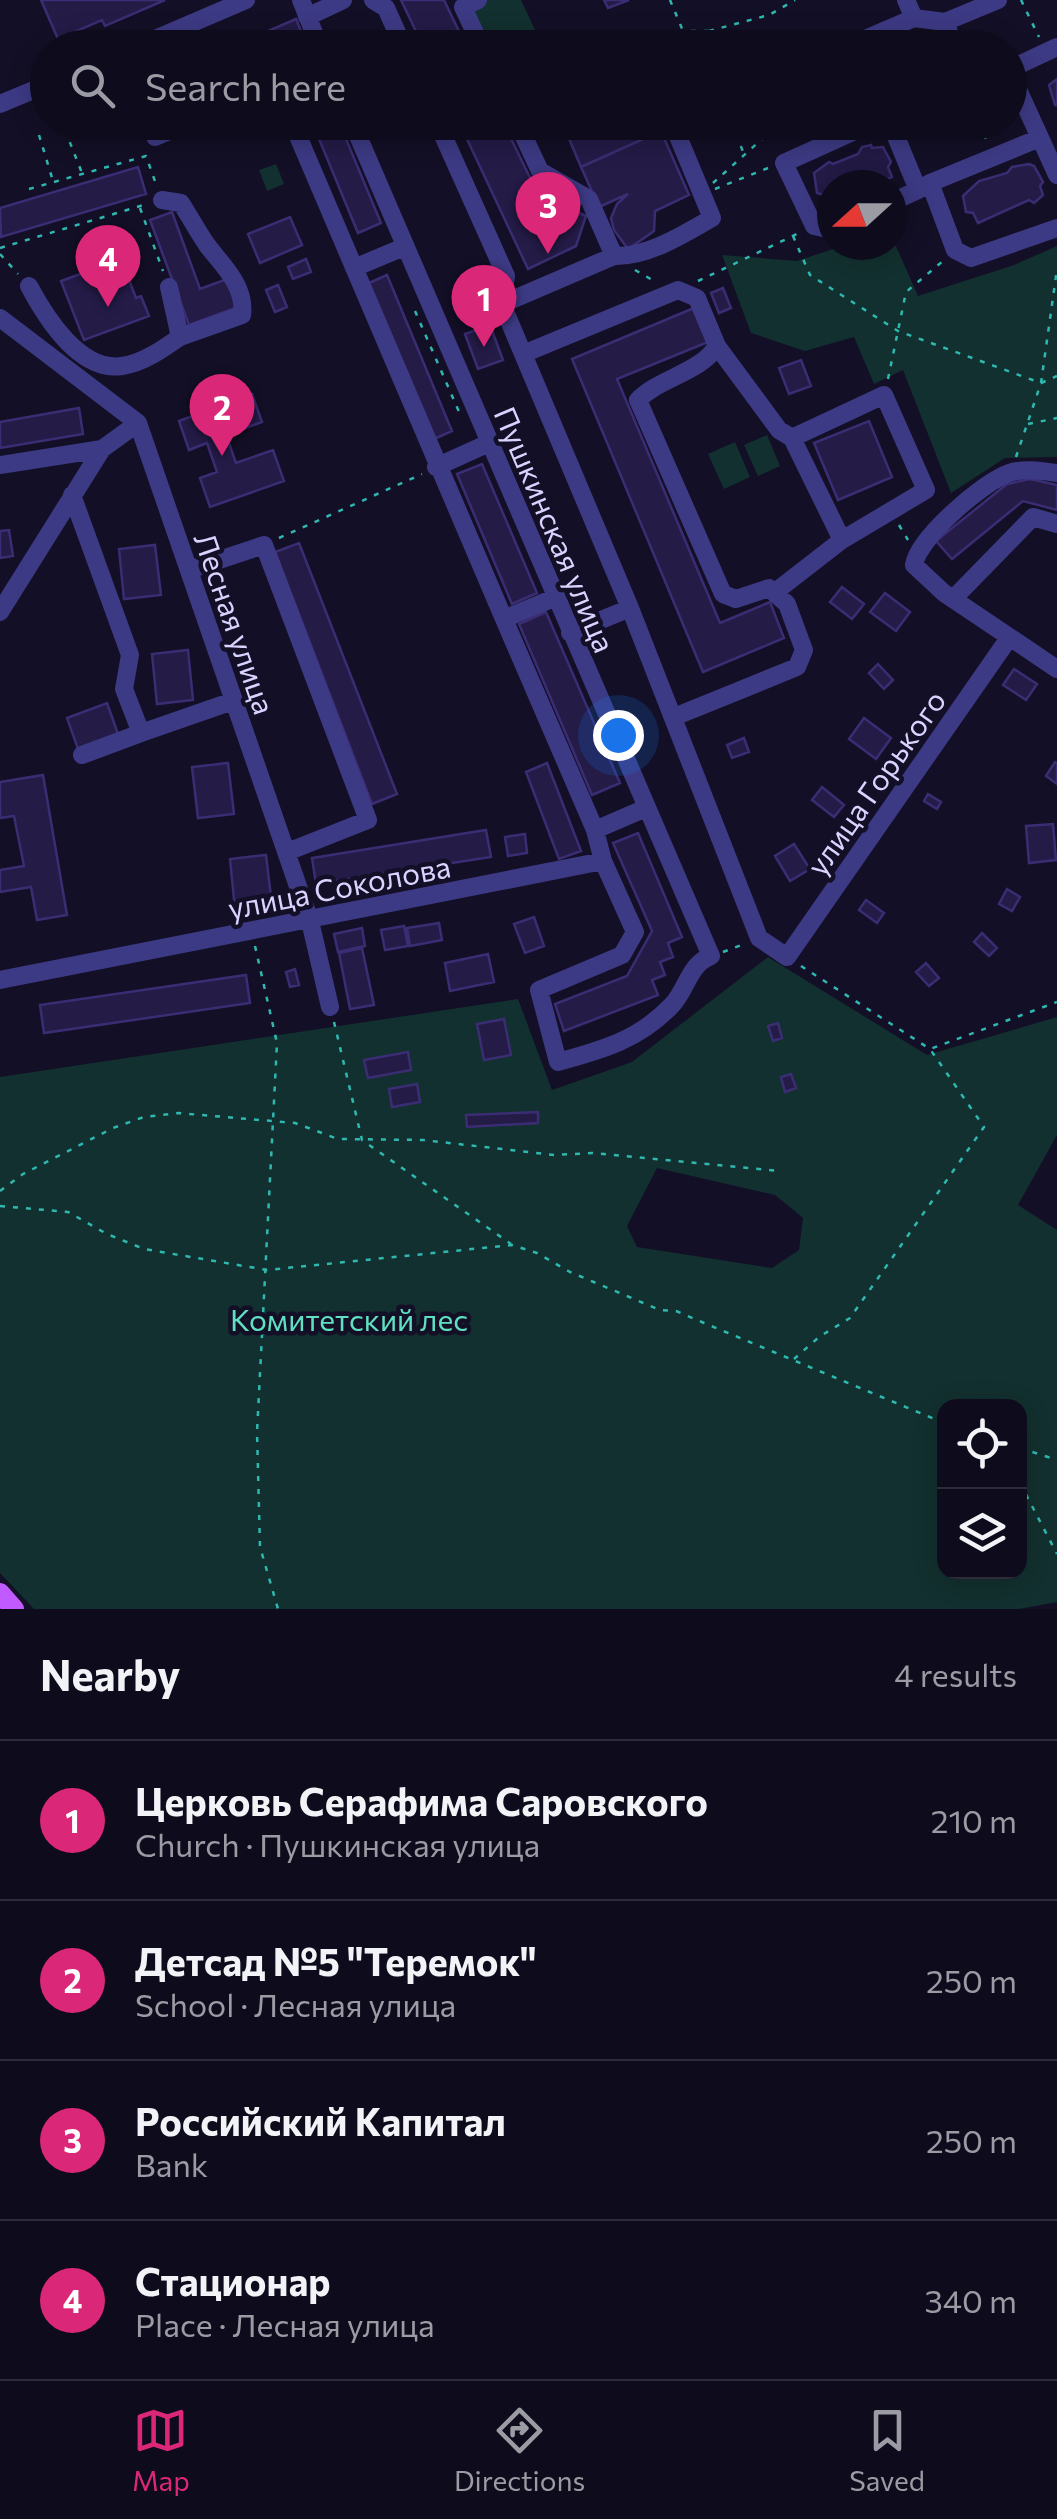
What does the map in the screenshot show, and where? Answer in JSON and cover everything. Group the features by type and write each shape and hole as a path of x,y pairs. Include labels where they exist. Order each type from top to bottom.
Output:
{"main road":[{"path":"0,1593 14,1609"}],"street":[{"path":"176,30 246,0"},
{"path":"304,8 343,0"},
{"path":"374,0 386,8 396,30"},
{"path":"474,30 463,7 478,0"},
{"path":"906,0 914,18"},
{"path":"886,30 914,18 945,22 998,0"},
{"path":"945,22 948,30"},
{"path":"1027,62 1052,50"},
{"path":"0,104 30,92"},
{"path":"1027,109 1057,175"},
{"path":"907,194 1040,138"},
{"path":"300,140 635,932 622,955 539,990 558,1062 619,1045 672,1004 700,960 711,956"},
{"name":"Пушкинская улица","path":"359,140 711,956"},
{"path":"445,140 506,276 502,304 630,608 760,938 787,957"},
{"path":"525,140 540,171 589,199 614,256"},
{"path":"502,304 614,256 629,256 685,234 712,218 680,140"},
{"path":"817,218 784,162 833,140"},
{"path":"900,140 955,250 971,258 1057,228"},
{"path":"29,286 45,316 72,345 100,365 123,366 156,354 180,337 242,315 231,272 181,203 162,200"},
{"path":"354,268 404,248"},
{"path":"169,287 180,337"},
{"path":"523,354 675,291 697,298 717,346 779,430 792,438 842,540"},
{"path":"0,318 138,423 102,449 0,612"},
{"path":"674,718 796,667 804,650 787,604 769,588 736,599 722,594 638,400 652,386 709,359 717,346"},
{"path":"774,592 842,540 926,490 884,395 792,438"},
{"name":"Лесная улица","path":"138,423 310,920 330,1007"},
{"path":"436,467 489,443"},
{"path":"0,465 102,449"},
{"path":"1057,473 1010,472 981,489 915,559 953,599 1057,669"},
{"path":"72,496 130,655 124,689 141,733"},
{"path":"953,599 1034,517 1057,524"},
{"path":"189,570 264,545 368,820 287,852"},
{"path":"0,574 25,570"},
{"path":"504,619 554,598"},
{"path":"570,633 630,608"},
{"name":"улица Горького","path":"787,957 1009,638"},
{"path":"82,755 233,701"},
{"path":"595,830 646,808"},
{"name":"улица Соколова","path":"0,980 604,861"}],"path":[{"path":"670,0 683,30"},
{"path":"710,30 769,14 794,0"},
{"path":"1021,0 1052,50"},
{"path":"41,140 54,182"},
{"path":"70,140 82,174"},
{"path":"739,140 745,155"},
{"path":"702,193 761,140"},
{"path":"987,140 994,157"},
{"path":"0,248 162,200 146,156 30,189"},
{"path":"702,193 784,162"},
{"path":"139,207 169,287"},
{"path":"614,256 675,291 793,236 817,230"},
{"path":"793,236 810,276 898,331 1041,383 1057,376"},
{"path":"884,395 906,292 955,250"},
{"path":"0,254 29,286"},
{"path":"1010,472 1041,383 1057,269"},
{"path":"1027,424 1057,418"},
{"path":"264,545 436,467"},
{"path":"891,511 915,559"},
{"path":"252,932 276,1044 257,1432 260,1546 278,1609"},
{"path":"711,956 760,938"},
{"path":"787,957 930,1049 984,1127 850,1318 819,1336 793,1360"},
{"path":"930,1049 1057,1002"},
{"path":"330,1007 362,1140 512,1245 538,1253 570,1272 660,1310 676,1311 937,1420"},
{"path":"0,1190 66,1151 144,1117 178,1113 295,1123 338,1140 423,1140 779,1172"},
{"path":"0,1206 68,1212 144,1250 266,1270 512,1245"},
{"path":"1027,1450 1057,1460"},
{"path":"1023,1489 1057,1554"}],"green space":[{"path":"486,0 521,0 535,30 483,30 472,7"},
{"path":"276,164 284,184 267,191 259,170"},
{"path":"1057,246 1057,457 1005,458 951,493 903,370 874,384 854,337 805,351 751,333 722,255 797,261 817,254 817,260 902,260 918,296 1014,265"},
{"path":"767,435 780,466 758,476 744,445"},
{"path":"735,442 750,477 724,489 708,454"},
{"name":"Комитетский лес","path":"768,957 927,1055 1057,1017 1057,1135 1018,1205 1057,1230 1057,1602 1019,1609 34,1609 0,1573 0,1077 518,999 552,1090 632,1062","holes":["657,1168 775,1195 803,1218 799,1250 772,1268 637,1247 627,1226"]}],"building":[{"path":"41,0 165,0 105,26 102,20 79,30 54,30"},
{"path":"401,0 444,0 458,30 415,30"},
{"path":"604,0 629,0 608,8"},
{"path":"296,19 301,30 271,30"},
{"path":"1057,79 1057,105 1055,105 1049,85"},
{"path":"319,140 346,140 381,223 358,233"},
{"path":"467,140 512,140 550,219 556,202 586,216 576,246 528,269"},
{"path":"570,140 641,140 581,167"},
{"path":"641,140 665,140 689,195 655,211 654,231 628,249 614,230 611,218 617,204 628,194 599,207 581,167"},
{"path":"862,147 883,147 891,162 889,170 818,170 829,162 858,154"},
{"path":"1029,164 1043,182 1043,195 1034,203 1029,200 978,223 973,213 966,212 963,196 979,181"},
{"path":"138,167 146,194 1,237 0,208"},
{"path":"172,212 200,289 227,279 238,307 189,325 150,220"},
{"path":"290,217 302,245 260,263 248,234"},
{"path":"121,259 136,298 141,296 149,316 84,340 61,281"},
{"path":"306,259 311,272 293,279 288,267"},
{"path":"387,275 452,431 434,439 369,283"},
{"path":"278,285 287,307 275,312 266,290"},
{"path":"723,288 731,308 719,313 711,293"},
{"path":"694,308 708,342 617,379 720,623 770,602 784,638 703,672 572,359"},
{"path":"490,325 503,360 478,369 465,334"},
{"path":"801,360 811,386 789,394 779,368"},
{"path":"252,394 262,422 226,435 236,463 273,450 284,481 210,507 200,478 217,472 207,443 189,450 179,421"},
{"path":"79,408 83,434 0,448 0,422"},
{"path":"869,421 892,477 838,500 814,443"},
{"path":"482,464 537,593 512,604 457,474"},
{"path":"1030,479 1057,485 1057,510 1023,501 952,559 936,541 1007,484"},
{"path":"9,530 13,556 0,558 0,531"},
{"path":"299,543 397,794 372,804 275,552"},
{"path":"155,545 161,595 124,599 119,549"},
{"path":"842,587 864,604 852,619 830,602"},
{"path":"885,593 910,612 896,631 870,612"},
{"path":"546,612 620,783 592,795 519,624"},
{"path":"188,650 193,700 157,704 152,654"},
{"path":"878,664 893,680 884,689 869,673"},
{"path":"1014,669 1037,684 1026,700 1003,685"},
{"path":"107,703 118,734 78,749 67,718"},
{"path":"864,718 891,738 876,759 849,739"},
{"path":"744,738 749,752 732,758 727,745"},
{"path":"228,763 234,814 198,818 192,767"},
{"path":"547,763 581,851 559,859 526,772"},
{"path":"1057,763 1057,784 1046,776"},
{"path":"43,775 67,915 37,920 31,887 0,892 0,870 24,866 14,816 0,818 0,782"},
{"path":"822,787 844,805 834,817 812,800"},
{"path":"928,794 941,802 937,809 924,801"},
{"path":"1053,824 1056,860 1029,863 1026,826"},
{"path":"486,830 491,857 316,884 312,858"},
{"path":"638,833 682,937 668,943 673,957 660,962 665,975 652,980 658,995 564,1031 555,1004 627,976 652,931 613,843"},
{"path":"525,834 527,853 508,856 505,837"},
{"path":"794,844 810,869 790,881 775,856"},
{"path":"266,855 272,905 235,909 230,859"},
{"path":"1007,889 1020,897 1012,911 999,904"},
{"path":"866,900 884,913 877,923 859,910"},
{"path":"534,917 544,946 525,953 514,924"},
{"path":"439,923 442,940 410,946 407,928"},
{"path":"404,926 408,946 385,950 381,930"},
{"path":"362,928 365,946 338,952 334,934"},
{"path":"982,933 997,948 989,956 974,942"},
{"path":"362,948 374,1005 350,1009 339,953"},
{"path":"488,954 494,982 450,991 445,963"},
{"path":"926,963 939,978 929,986 916,972"},
{"path":"295,969 299,985 290,987 286,972"},
{"path":"246,975 250,1003 44,1033 40,1005"},
{"path":"504,1019 511,1055 484,1060 477,1024"},
{"path":"778,1023 782,1038 773,1041 768,1026"},
{"path":"408,1052 411,1070 368,1078 364,1060"},
{"path":"791,1074 796,1088 785,1092 781,1077"},
{"path":"417,1084 420,1102 392,1107 389,1089"},
{"path":"538,1112 538,1123 467,1127 466,1115"}],"place":[{"name":"Российский Капитал","path":"548,254"},
{"name":"Стационар","path":"108,307"},
{"name":"Церковь Серафима Саровского","path":"484,347"},
{"name":"Детсад №5 \"Теремок\"","path":"222,456"}]}
